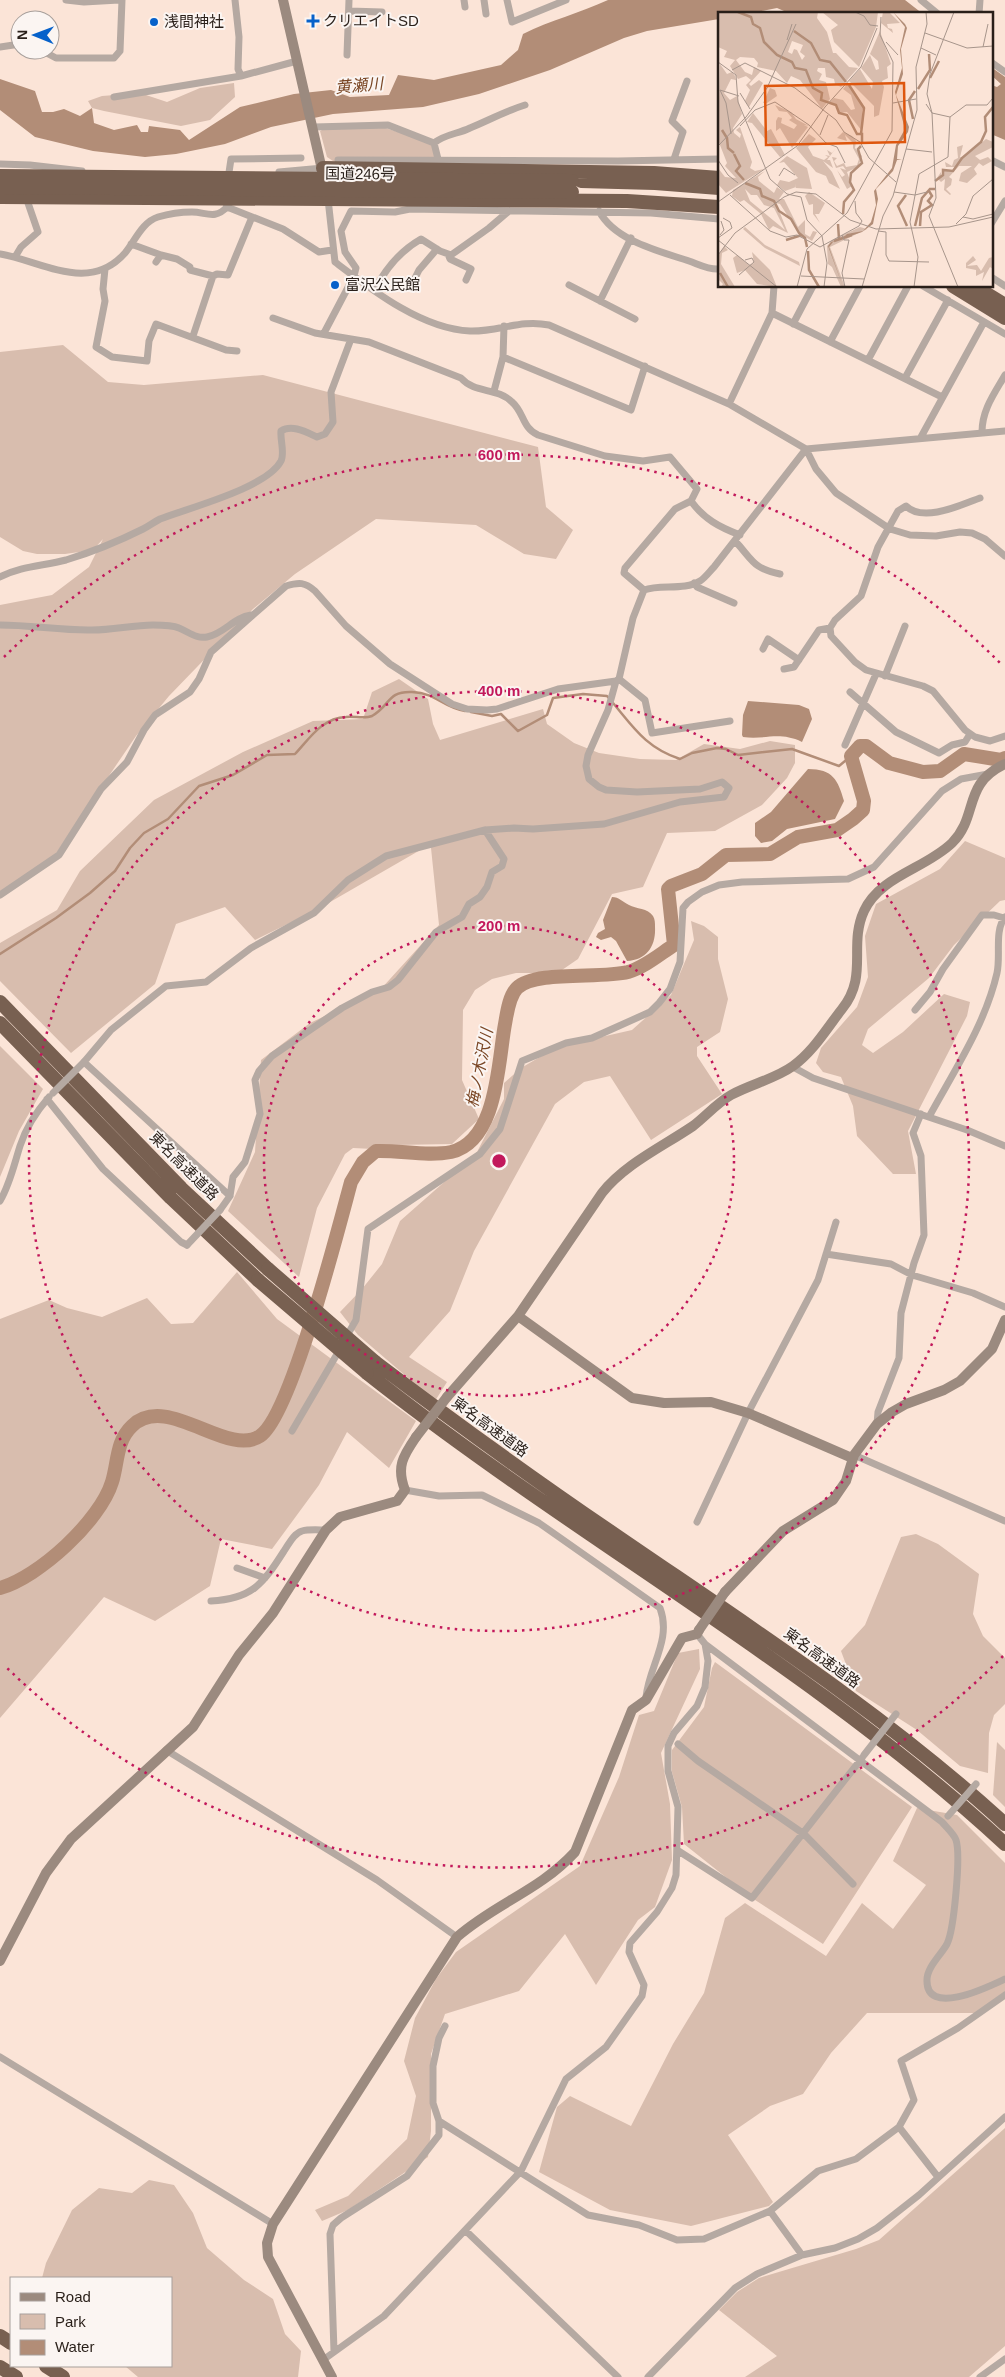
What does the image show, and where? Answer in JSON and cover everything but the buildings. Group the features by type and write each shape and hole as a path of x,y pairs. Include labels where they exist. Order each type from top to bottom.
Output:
{"highway":[{"path":"323,168 439,166 654,173 718,178"},
{"name":"国道246号","path":"0,176 572,187 718,200"},
{"name":"国道246号","path":"0,186 572,187 655,183 718,188"},
{"path":"0,197 28,200 226,203 328,199 627,201 718,207"},
{"path":"956,288 1005,318"},
{"path":"977,288 1005,305"},
{"name":"東名高速道路","path":"4,1005 181,1188 268,1269 375,1362 538,1482 708,1597 868,1711 924,1754 1005,1824"},
{"name":"東名高速道路","path":"0,1023 171,1198 258,1280 367,1373 418,1414 525,1491 718,1622 859,1722 944,1790 1005,1844"},
{"path":"0,2367 16,2377"},
{"path":"48,2367 63,2377"}],"street":[{"path":"60,58 114,58 120,51 120,0 84,2 66,0"},
{"path":"235,0 239,38 238,69 241,76"},
{"path":"283,0 323,168 335,262 409,314 437,325 471,331 528,322 550,325 645,366 729,404 806,449 816,469 836,493 890,529 910,535 922,536 972,533 985,539 1005,556"},
{"path":"347,55 349,0"},
{"path":"484,0 486,14"},
{"path":"507,0 512,22 552,3 566,0"},
{"path":"921,0 936,12"},
{"path":"349,11 382,12"},
{"path":"114,97 241,76 297,63"},
{"path":"992,63 1005,72"},
{"path":"674,159 683,132 672,121 687,81"},
{"path":"434,143 441,137 468,129 504,112 525,105"},
{"path":"313,126 388,125 434,143"},
{"path":"434,143 439,166"},
{"path":"0,254 16,256 27,262 77,273 91,274 105,269 116,261 148,221 158,217 193,212 208,216 221,213 226,203 231,159 301,158"},
{"path":"338,160 439,166 718,159"},
{"path":"992,160 1005,167"},
{"path":"0,164 30,164 139,178 228,177 323,168"},
{"path":"16,256 21,247 38,232 28,200 30,164"},
{"path":"0,203 28,200"},
{"path":"992,222 1005,201"},
{"path":"226,203 252,217 283,229 319,252 332,250"},
{"path":"324,333 354,276 356,268 345,252 341,230 351,211 395,212 410,209 651,213 718,219"},
{"path":"374,289 391,263 411,245 421,239 437,250 451,255 509,211"},
{"path":"599,212 604,219 649,248 718,269"},
{"path":"131,244 177,259 190,267 190,270 213,276 217,274 228,275 252,217"},
{"path":"600,301 631,238"},
{"path":"413,282 419,270 437,250"},
{"path":"448,254 450,259 471,269 466,280"},
{"path":"156,262 161,255"},
{"path":"105,269 103,289 105,301 96,347 112,357 147,361 149,341 156,324 193,336 226,350 238,351"},
{"path":"193,336 213,276"},
{"path":"992,277 1004,283"},
{"path":"568,285 635,319"},
{"path":"729,404 772,313 774,288"},
{"path":"793,324 813,288"},
{"path":"830,342 859,288"},
{"path":"868,360 907,288"},
{"path":"927,288 1005,334"},
{"path":"905,378 948,300"},
{"path":"772,313 942,397"},
{"path":"273,318 315,332 369,342 452,374 461,378 466,384 487,392 494,391 513,402 530,431 538,435 605,456 643,460 670,457 697,489 691,501 675,509 625,568 624,574 644,590 700,581 714,567 806,449 921,437 1005,431"},
{"path":"921,437 984,322"},
{"path":"494,391 503,357 504,326"},
{"path":"0,577 13,570 64,560 89,552 144,529 159,519 240,490 263,478 277,467 282,459 281,431 285,428 298,429 317,437 325,434 333,422 331,392 351,339"},
{"path":"503,357 631,410 645,366"},
{"path":"982,432 982,422 986,408 1005,375"},
{"path":"980,498 942,512 918,513 906,506 898,511 890,529 878,547 861,596 835,620 830,628 831,636 866,670 923,686 933,691 965,730 982,740 990,741 1005,736"},
{"path":"691,501 701,515 737,538 748,557 763,571 780,574"},
{"path":"0,895 59,855 100,789 127,762 144,730 155,715 190,692 199,679 211,652 286,586 306,583 353,632 390,664 447,701 467,709 497,709 558,689 618,680 645,700 652,733 730,721"},
{"path":"694,583 697,587 734,603"},
{"path":"0,1201 13,1172 27,1127 36,1111 112,1030 166,986 206,982 251,948 314,913 348,880 386,856 485,830 514,828 533,830 604,824 680,802 724,796 729,788 722,782 700,789 637,792 606,790 599,788 589,779 586,766 588,755 608,710 634,618 644,590"},
{"path":"0,625 88,630 153,625 178,628 194,637 207,637 220,632 241,616 252,615"},
{"path":"885,676 905,626"},
{"path":"784,669 794,667 819,630 830,628"},
{"path":"763,649 768,639 799,660"},
{"path":"845,745 876,674"},
{"path":"850,692 896,732 939,753 952,745 965,742 970,734"},
{"path":"405,1490 399,1470 406,1452 447,1397 518,1316 602,1193 617,1176 694,1124 730,1096 793,1067 807,1054 846,1004 855,987 858,972 858,929 871,898 882,888 926,863 954,841 965,823 979,784 988,774 1005,764"},
{"path":"292,1431 356,1320 368,1229 480,1154 500,1129 522,1061 566,1043 592,1038 650,1012 659,1003 670,989 680,962 682,908 688,902 719,885 848,879 862,874 874,867 942,790 962,779 988,774"},
{"path":"50,1096 103,1169 181,1242 187,1245 220,1210 230,1196 233,1177 245,1162 260,1114 255,1080 259,1071 272,1056 342,1008 372,992 389,987 398,980 436,932 462,917 469,904 480,896 487,887 492,872 502,866 504,859 485,830"},
{"path":"877,1424 878,1412 899,1358 901,1313 924,1235 921,1156 913,1133 977,1029 997,972 1000,927 1004,918 994,915 982,915 943,969 930,992 915,1010"},
{"path":"84,1062 230,1196"},
{"path":"793,1067 813,1078 925,1116 1005,1146"},
{"path":"697,1522 748,1413 818,1280 836,1222"},
{"path":"826,1254 891,1264 912,1274 973,1293 1005,1307"},
{"path":"518,1316 632,1398 664,1403 711,1402 748,1413 1005,1520"},
{"path":"332,2377 268,2258 267,2243 273,2224 457,1937 469,1926 540,1884 560,1869 575,1852 632,1710 646,1700 682,1638 698,1632 725,1592 783,1531 833,1500 846,1481 853,1457 877,1424 906,1404 944,1390 960,1381 992,1349 1005,1320"},
{"path":"0,1962 46,1873 71,1839 193,1727 239,1655 273,1613 326,1530 340,1518 397,1501 405,1490"},
{"path":"405,1490 439,1496 482,1496 539,1523 660,1608 665,1621 663,1639 659,1655 653,1666 646,1700"},
{"path":"211,1601 239,1598 248,1594 265,1578 294,1536 303,1531 326,1530"},
{"path":"237,1568 265,1578"},
{"path":"323,2360 334,2350 384,2316 521,2171 566,2079 606,2047 642,1996 644,1985 629,1952 630,1943 657,1912 672,1888 676,1875 678,1807 668,1771 668,1746 674,1733 697,1706 705,1687 708,1661 705,1644 698,1632"},
{"path":"705,1644 945,1819 956,1840 954,1899 948,1942 927,1978 927,1985 932,1994 938,1997 956,1999 984,1989 1005,1978"},
{"path":"677,1850 752,1898 804,1834 896,1714"},
{"path":"678,1744 698,1761 804,1834 853,1884"},
{"path":"166,1750 377,1880 457,1937"},
{"path":"945,1819 976,1784"},
{"path":"439,2121 521,2171 588,2216 639,2225 677,2240 704,2239 770,2211 818,2171 856,2158 900,2127 914,2100 901,2061 958,2028 1005,1995"},
{"path":"334,2350 330,2234 333,2225 407,2176 439,2135 439,2121 433,2103 433,2066 439,2038 445,2026"},
{"path":"0,2057 273,2224"},
{"path":"648,2377 735,2288 757,2274 802,2255 835,2248 858,2239 877,2228 1005,2117"},
{"path":"900,2127 938,2177"},
{"path":"770,2211 802,2255"},
{"path":"466,2231 618,2377"},
{"path":"980,2377 1005,2359"}],"green space":[{"path":"234,83 235,97 210,120 181,126 92,108 88,101 102,96 140,93 167,102 200,88"},
{"path":"382,127 433,143 436,163 333,161 327,157 320,131 326,128"},
{"path":"63,345 108,382 144,385 263,375 538,447 546,507 573,530 556,559 524,554 476,525 376,519 295,574 253,609 169,696 136,736 51,861 0,897 0,605 52,595 89,567 103,539 93,550 65,554 37,554 23,551 0,537 0,352"},
{"path":"399,679 428,699 433,724 440,740 543,709 547,724 574,743 599,753 640,759 676,760 704,744 740,749 770,741 795,745 795,763 787,778 762,805 715,831 667,833 643,887 612,894 578,959 562,970 543,973 516,973 492,979 475,990 463,1010 462,1080 479,1119 452,1144 396,1145 373,1149 353,1148 345,1154 317,1208 299,1277 228,1211 255,1152 261,1060 310,1023 380,990 439,925 431,848 429,845 318,909 255,940 225,907 176,924 155,984 71,1053 0,981 0,943 57,910 80,871 154,800 243,752 313,721 363,719 372,692"},
{"path":"965,841 1005,858 1005,900 1000,901 954,945 929,978 868,1029 862,1045 873,1053 903,1032 944,994 970,1002 967,1016 908,1131 916,1174 893,1174 857,1136 853,1106 841,1077 823,1072 816,1063 821,1048 857,1007 868,977 865,936 876,904 940,869"},
{"path":"691,921 704,926 718,937 718,959 728,999 720,1032 697,1047 697,1056 722,1094 651,1140 610,1076 584,1082 555,1104 474,1251 450,1311 409,1357 447,1382 435,1401 358,1335 340,1312 382,1264 400,1221 476,1154 504,1099 504,1083 521,1068 557,1047 632,1030 671,995 694,940"},
{"path":"0,1046 43,1089 19,1131 0,1177"},
{"path":"237,1272 277,1319 416,1421 389,1468 347,1432 319,1485 272,1549 221,1539 210,1586 155,1621 104,1597 0,1718 0,1319 49,1300 67,1308 102,1317 147,1298 171,1324 193,1323"},
{"path":"916,1534 938,1544 979,1574 973,1614 983,1636 1005,1658 1005,1704 994,1715 989,1733 988,1773 960,1766 917,1730 856,1691 841,1651 865,1625 901,1537"},
{"path":"699,1649 700,1669 661,1753 670,1804 672,1860 655,1907 638,1920 596,1985 565,1934 519,1991 445,2014 431,2054 431,2131 428,2157 348,2210 322,2221 315,2210 348,2196 407,2139 416,2096 404,2061 415,2018 436,1979 456,1952 580,1866 619,1777 639,1715 654,1711 678,1653"},
{"path":"715,1662 912,1807 823,1944 752,1898 684,1844 682,1807 672,1772 672,1750 704,1707"},
{"path":"997,1742 1005,1750 1005,1807 993,1795"},
{"path":"917,1808 957,1815 1005,1863 1005,1997 980,2013 867,2013 831,2053 803,2094 770,2106 728,2135 773,2202 769,2206 691,2226 610,2210 539,2172 557,2107 570,2096 631,2126 673,2044 704,1993 725,1918 745,1903 826,1956 862,1903 893,1929 926,1885 893,1861"},
{"path":"1005,2128 1005,2346 969,2377 745,2377 777,2356 719,2310 737,2292 759,2278 856,2249 879,2240"},
{"path":"149,2180 174,2185 193,2213 207,2248 244,2280 273,2299 285,2334 301,2351 298,2377 138,2377 126,2367 172,2367 172,2277 42,2277 46,2263 72,2210 99,2188 132,2193"}],"water":[{"path":"608,0 905,0 920,12 786,12 777,8 757,12 718,12 718,19 647,31 624,38 550,70 479,94 423,107 333,114 271,127 225,144 176,154 145,157 93,151 35,137 0,110 0,79 35,91 42,112 64,109 80,116 92,108 94,123 114,130 137,125 141,132 148,132 149,126 180,130 189,140 240,107 294,94 331,90 350,97 389,95 398,75 434,80 501,65 518,50 523,34"},
{"path":"992,68 1005,77 1005,140 992,134 992,85 997,87 1001,84 992,76"},
{"path":"748,701 799,705 809,709 812,719 802,742 779,736 743,737 743,715"},
{"path":"808,769 823,771 837,782 844,801 835,819 787,829 772,841 761,843 755,836 755,823 771,812"},
{"path":"612,897 648,911 654,917 655,934 652,946 640,958 627,961 616,941 611,937 601,940 596,937 598,933 605,929 603,920"}],"waterway":[{"path":"0,954 56,918 90,893 115,871 130,848 144,833 168,819 199,786 233,775 267,755 295,754 317,730 330,721 346,717 372,716 393,696 404,692 428,695 451,707 465,711"},
{"path":"471,712 492,716 501,714 518,731 547,715 553,698 583,694 607,696 647,741 656,748 680,759 692,753 717,748 726,749 738,755 792,749 839,766 851,756"},
{"name":"梅ノ木沢川","path":"0,1588 16,1582 49,1560 82,1530 105,1497 112,1482 120,1445 132,1426 146,1418 162,1416 179,1420 231,1439 246,1440 260,1436 272,1421 286,1394 299,1358 313,1318 351,1182 363,1162 376,1151 433,1154 451,1152 467,1145 478,1133 487,1116 493,1098 510,1000 517,988 526,982 538,979 616,974 640,967 674,945 668,889 671,886 702,874 726,855 770,854 798,837 837,830 853,819 863,810 864,801 851,756 860,746 866,746 889,763 923,772 940,771 964,754 1001,760 1005,758"}],"place":[{"name":"クリエイトSD","path":"313,21"},
{"name":"浅間神社","path":"154,22"},
{"name":"富沢公民館","path":"335,285"}],"water label":[{"name":"黄瀬川","path":"359,85"}]}
